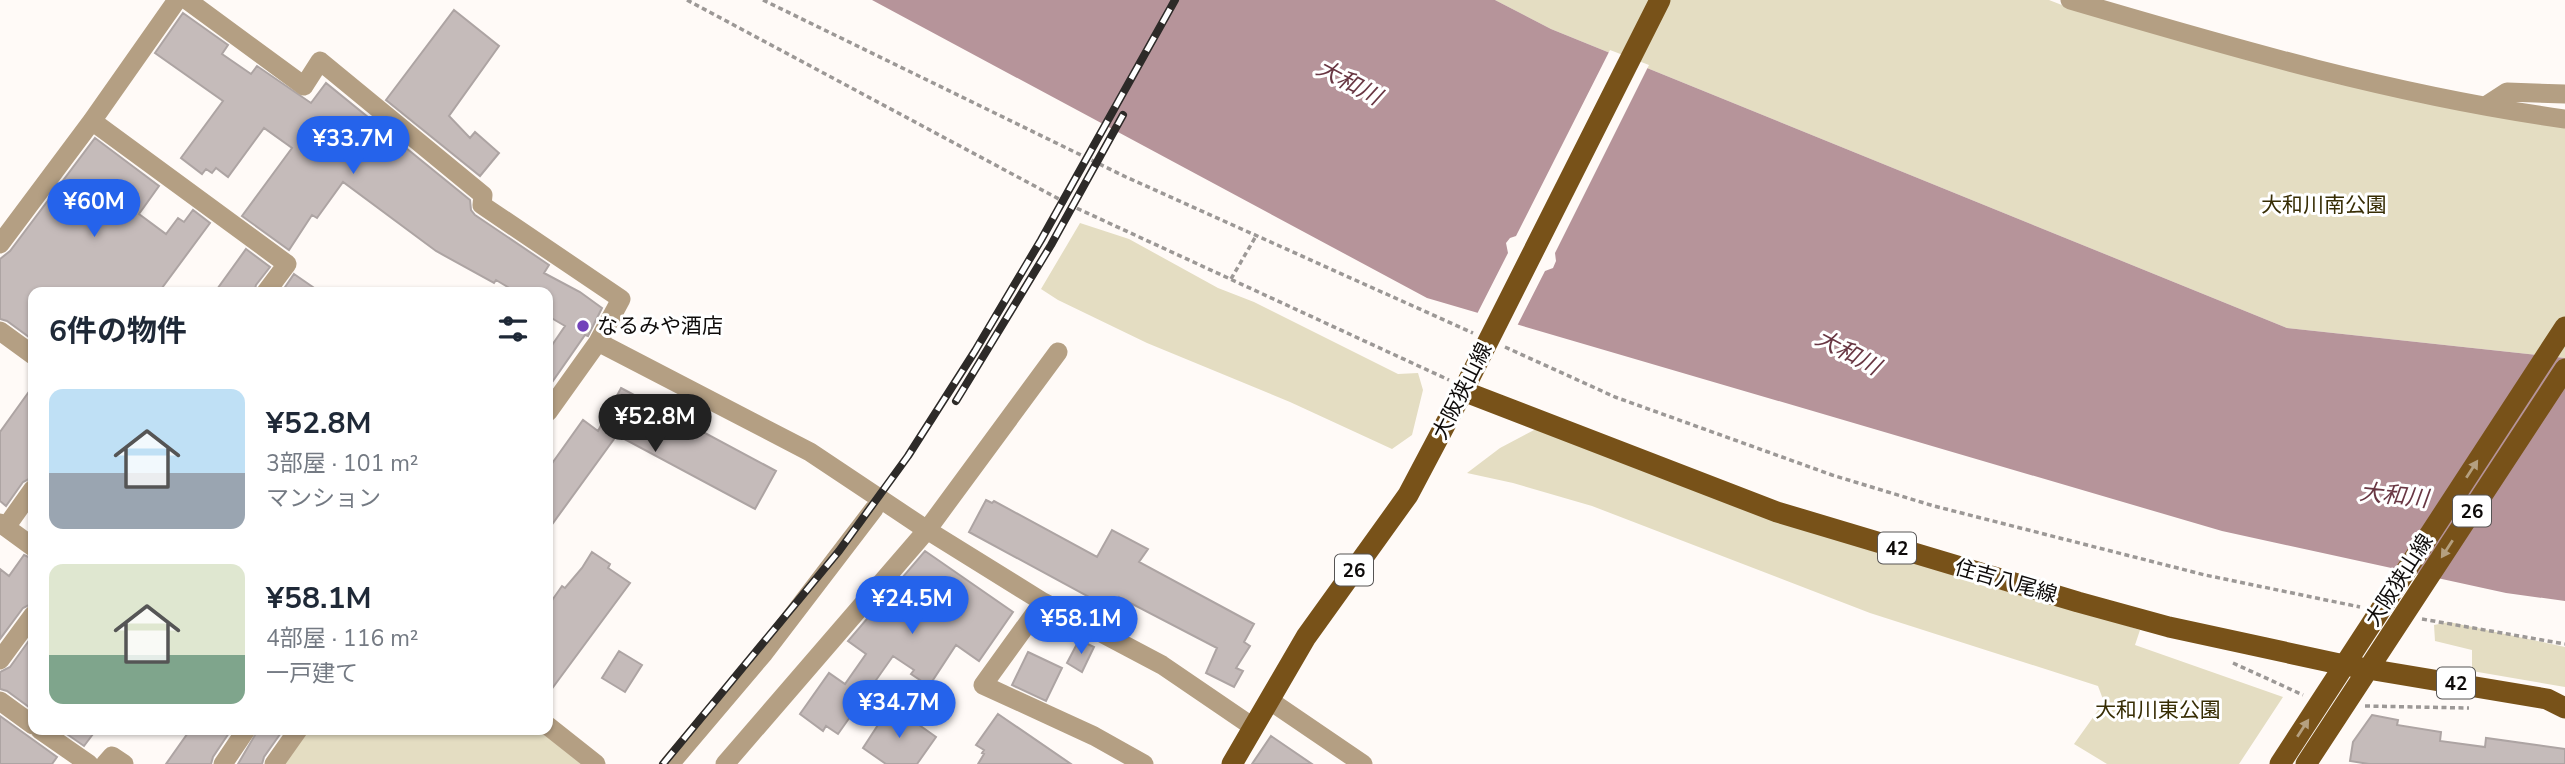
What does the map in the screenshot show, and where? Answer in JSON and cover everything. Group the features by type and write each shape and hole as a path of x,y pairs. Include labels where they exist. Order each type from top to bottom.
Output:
{"main road":[{"name":"大阪狭山線","path":"1232,764 1306,637 1408,495 1660,0"},
{"name":"大阪狭山線","path":"2280,764 2565,327"},
{"name":"大阪狭山線","path":"2306,764 2565,369"},
{"name":"住吉八尾線","path":"1467,383 1777,512 1975,572 2169,627 2375,660 2559,703"}],"street":[{"path":"0,244 92,121 177,0"},
{"path":"187,0 304,86 320,61 483,195 482,205 621,299 598,342 553,405"},
{"path":"2070,0 2303,67 2565,119"},
{"path":"2487,105 2507,92 2565,94"},
{"path":"92,121 287,264 270,287"},
{"path":"0,331 28,351"},
{"path":"598,342 810,452 1042,602 1162,665 1253,727"},
{"path":"725,764 927,530 1058,352"},
{"path":"28,494 1,524 28,543"},
{"path":"670,764 764,653 874,509"},
{"path":"1042,602 983,685 1094,736 1144,764"},
{"path":"0,660 28,622"},
{"path":"1269,700 1363,764"},
{"path":"0,701 28,721"},
{"path":"553,730 596,764"},
{"path":"47,735 89,764"},
{"path":"223,764 243,735"},
{"path":"274,764 294,735"},
{"path":"105,764 112,756 124,764"}],"path":[{"path":"687,0 1062,201 1448,379 1467,383"},
{"path":"763,0 1126,177 1484,337"},
{"path":"1231,279 1256,236"},
{"path":"1496,343 1615,397 1832,475 1934,506 2205,575 2368,609"},
{"path":"2421,619 2565,644"}],"green space":[{"name":"大和川南公園","path":"1495,0 2049,0 2067,7 2565,121 2565,358 2287,328 1551,29"},
{"path":"1080,223 1129,239 1218,288 1254,302 1398,374 1418,373 1423,390 1412,435 1392,449 1290,402 1147,343 1058,300 1041,289"},
{"name":"大和川東公園","path":"1538,428 1977,583 2140,630 2135,645 2283,697 2239,764 2107,764 2074,744 2104,702 2098,686 1870,613 1592,506 1467,473 1500,448"},
{"path":"2449,622 2565,647 2565,687 2472,671 2472,650 2435,641 2434,625"},
{"path":"301,735 549,735 586,764 281,764"}],"water":[{"name":"大和川","path":"872,0 1495,0 1551,29 2287,328 2565,358 2565,601 2506,593 2222,531 1427,298"}],"pier":[{"path":"1610,50 1649,65 1555,253 1553,268 1545,271 1516,328 1476,316 1508,253 1506,243 1516,236"}],"building":[{"path":"454,10 499,46 449,116 470,138 475,132 499,153 480,176 386,100"},
{"path":"183,13 228,45 222,54 251,74 257,66 311,103 326,83 470,200 471,210 475,215 549,265 544,273 580,292 602,308 588,336 585,335 553,381 553,344 565,326 553,319 553,287 508,287 496,280 494,283 436,251 343,182 317,218 312,215 289,250 242,216 292,148 264,128 228,177 216,168 212,173 206,169 202,174 181,158 223,101 155,53"},
{"path":"95,138 159,186 139,214 166,234 178,218 184,222 193,210 210,223 163,287 28,287 28,336 0,319 0,259 10,251"},
{"path":"246,249 270,267 255,287 219,287"},
{"path":"294,274 313,287 285,287"},
{"path":"621,388 776,471 755,509 617,435 553,523 553,462 583,420 598,431"},
{"path":"28,393 28,480 23,482 6,506 0,501 0,432"},
{"path":"986,500 992,503 994,501 1097,557 1112,530 1148,549 1139,562 1254,624 1244,642 1250,646 1236,668 1243,671 1234,687 1206,673 1217,648 1119,597 1111,609 969,532"},
{"path":"925,551 1013,612 979,661 956,645 929,686 911,674 914,670 893,656 838,734 826,726 823,731 800,714 829,673 845,684 866,654 848,641"},
{"path":"592,552 610,564 608,568 630,583 553,687 553,599 562,586 565,588"},
{"path":"24,555 28,557 28,606 23,608 0,639 0,569 9,576"},
{"path":"1079,640 1094,647 1082,672 1067,663"},
{"path":"28,642 28,706 0,689 0,672 10,667"},
{"path":"619,651 642,665 625,692 602,678"},
{"path":"1028,652 1062,668 1046,701 1012,685"},
{"path":"891,705 936,737 917,764 886,764 863,748"},
{"path":"998,714 1071,764 978,764 984,750 976,745"},
{"path":"2372,715 2398,720 2397,725 2441,732 2440,741 2485,747 2486,738 2565,749 2565,764 2369,764 2350,761 2353,742"},
{"path":"0,716 57,757 52,764 0,764"},
{"path":"68,735 92,735 84,746"},
{"path":"186,735 228,735 211,764 166,764"},
{"path":"255,735 279,735 262,764 238,764"},
{"path":"1271,736 1312,764 1252,764"}],"railway":[{"path":"663,764 839,551 908,456 1041,240 1175,0"},
{"path":"956,401 1051,245 1123,115"}],"place":[{"name":"なるみや酒店","path":"583,326"}]}
